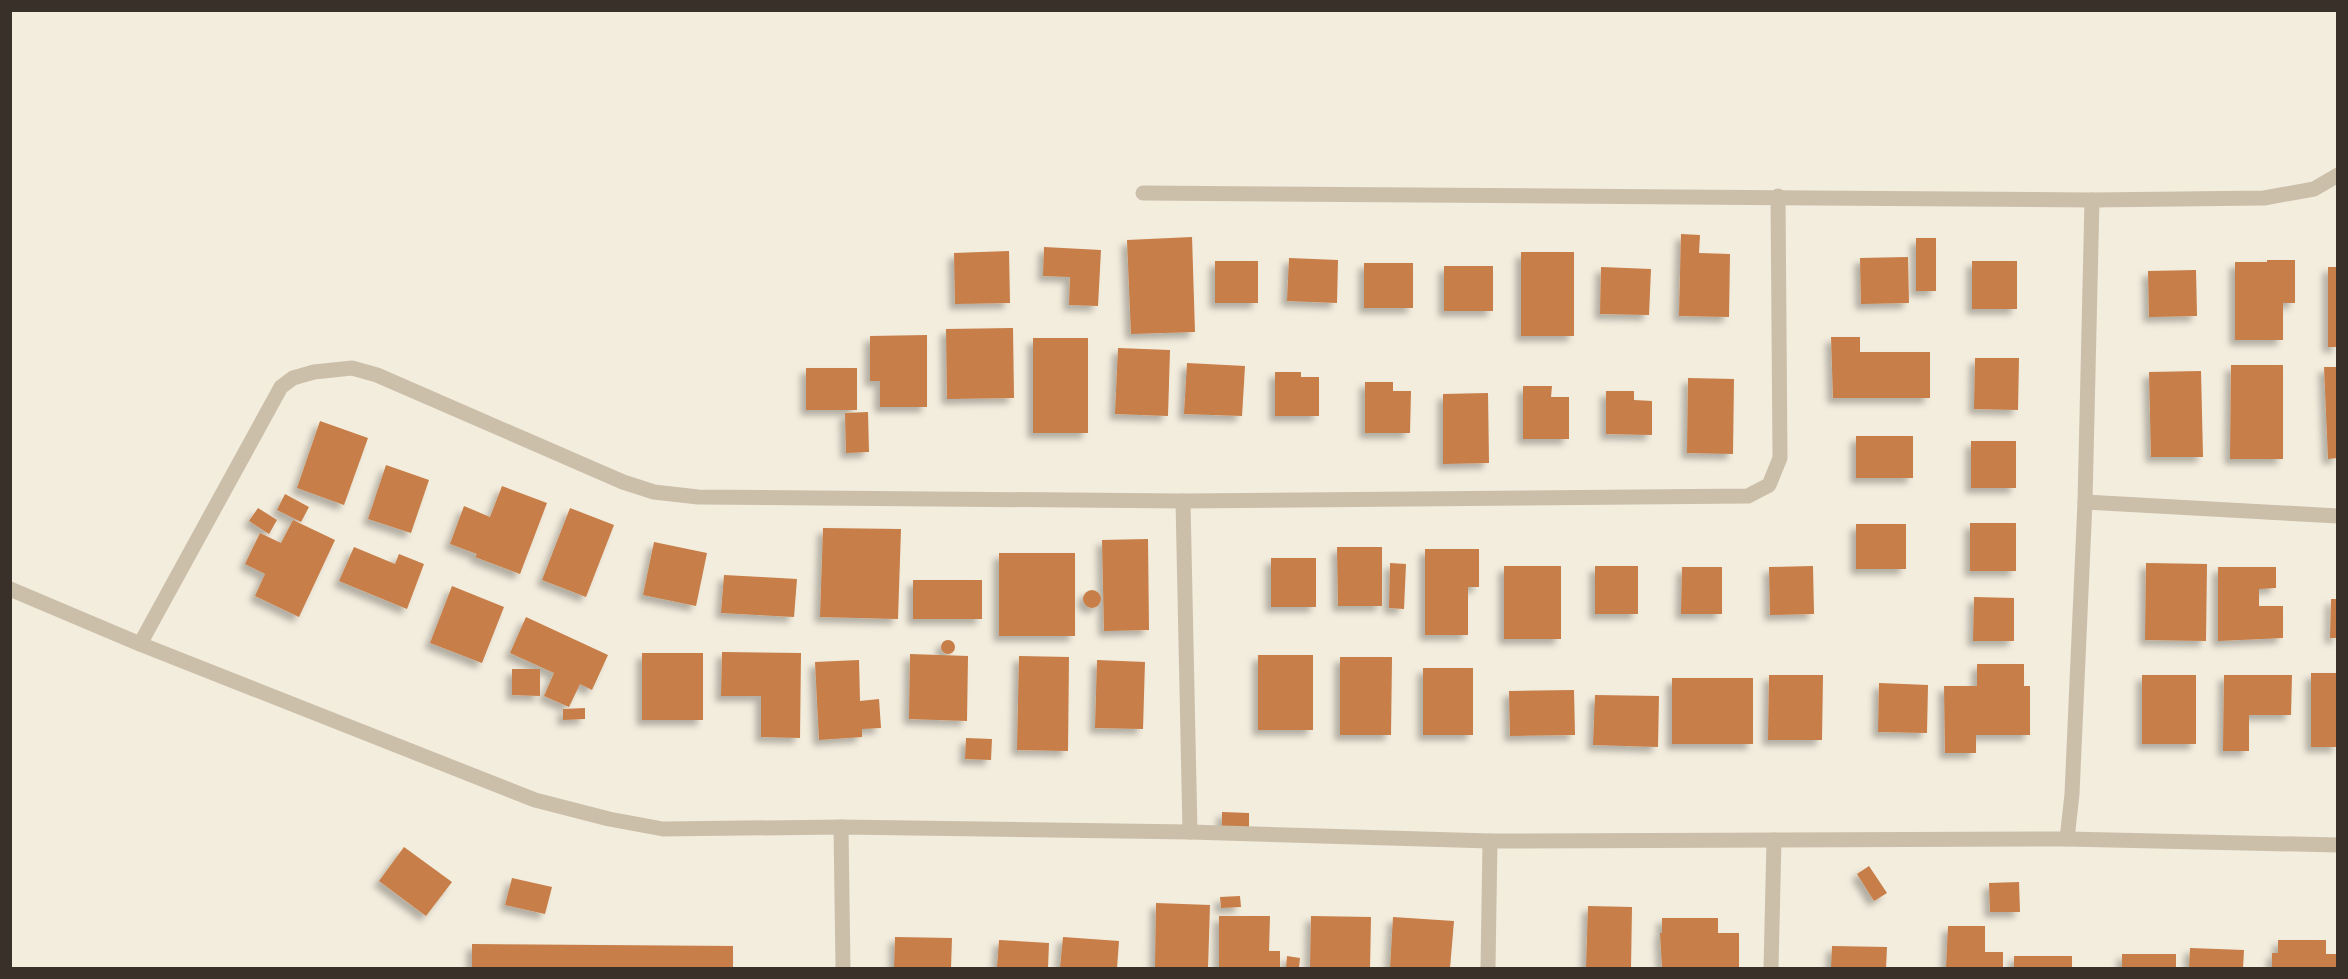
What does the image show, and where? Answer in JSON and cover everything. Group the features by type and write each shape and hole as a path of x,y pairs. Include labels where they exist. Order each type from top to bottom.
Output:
{"street":[{"path":"1143,193 2092,200 2264,198 2314,189 2337,175"},
{"path":"140,644 281,387 293,378 314,372 352,368 377,375 623,482 654,492 698,497 1184,501 1748,496 1769,485 1780,458 1778,196"},
{"path":"2067,839 2072,794 2085,502 2092,200"},
{"path":"1184,501 1190,832"},
{"path":"2085,502 2337,516"},
{"path":"10,589 140,644 535,800 609,819 663,829 841,827 1190,832 1490,841 2067,839 2337,845"},
{"path":"841,827 843,969"},
{"path":"1771,969 1774,840"},
{"path":"1488,969 1490,841"}],"building":[{"path":"1681,234 1700,235 1699,253 1730,254 1729,317 1679,316"},
{"path":"1192,237 1195,332 1131,334 1127,240"},
{"path":"1916,238 1936,238 1936,291 1916,291"},
{"path":"1044,247 1101,250 1098,306 1069,305 1070,277 1043,276"},
{"path":"1009,251 1010,303 955,304 954,253"},
{"path":"1521,252 1574,252 1574,336 1521,336"},
{"path":"1908,257 1909,303 1861,304 1860,258"},
{"path":"1289,258 1338,260 1337,303 1287,301"},
{"path":"2267,260 2295,260 2295,303 2283,303 2283,340 2235,340 2235,262 2267,262"},
{"path":"1215,261 1258,261 1258,303 1215,303"},
{"path":"1972,261 2017,261 2017,309 1972,309"},
{"path":"1364,263 1413,263 1413,308 1364,308"},
{"path":"1444,266 1493,266 1493,311 1444,311"},
{"path":"1601,267 1651,269 1649,315 1600,314"},
{"path":"2328,267 2338,267 2338,347 2328,347"},
{"path":"2196,270 2197,316 2149,317 2148,271"},
{"path":"1013,328 1014,398 947,399 946,329"},
{"path":"927,335 927,407 880,407 880,381 870,381 870,336"},
{"path":"1831,337 1860,337 1860,352 1930,352 1930,398 1833,398"},
{"path":"1033,338 1088,338 1088,433 1033,433"},
{"path":"1118,348 1170,350 1168,416 1115,414"},
{"path":"1975,358 2019,358 2018,410 1974,409"},
{"path":"1187,363 1245,366 1242,416 1184,414"},
{"path":"2231,365 2283,365 2283,459 2230,459"},
{"path":"2324,367 2338,367 2338,458 2328,459"},
{"path":"806,368 857,368 857,410 806,410"},
{"path":"2201,371 2203,457 2151,457 2149,372"},
{"path":"1275,372 1301,372 1301,377 1319,377 1319,416 1275,416"},
{"path":"1688,378 1734,379 1733,454 1687,453"},
{"path":"1365,382 1393,382 1393,391 1411,391 1410,433 1365,433"},
{"path":"1523,386 1552,386 1551,397 1569,397 1569,439 1523,439"},
{"path":"1606,391 1634,391 1634,400 1652,401 1652,435 1606,434"},
{"path":"1488,393 1489,463 1443,464 1443,394"},
{"path":"868,412 869,452 846,453 845,413"},
{"path":"320,421 368,438 344,505 297,488"},
{"path":"1856,436 1913,436 1913,478 1856,478"},
{"path":"1971,441 2016,441 2016,488 1971,488"},
{"path":"386,465 429,480 411,533 368,519"},
{"path":"502,486 547,503 520,574 475,557 477,554 450,544 464,506 490,517"},
{"path":"285,494 309,507 301,522 277,510"},
{"path":"258,508 277,520 269,534 249,521"},
{"path":"570,508 614,525 586,597 542,580"},
{"path":"293,520 335,540 299,617 255,596 265,574 245,564 260,533 281,543"},
{"path":"1970,523 2016,523 2016,571 1970,571"},
{"path":"1856,524 1906,524 1906,569 1856,569"},
{"path":"823,528 901,529 898,619 820,617"},
{"path":"1148,539 1149,630 1104,631 1102,540"},
{"path":"654,542 707,553 696,606 643,595"},
{"path":"354,547 395,564 399,554 424,564 407,609 339,581"},
{"path":"1337,547 1382,547 1382,606 1338,606"},
{"path":"1425,549 1479,549 1479,587 1468,587 1468,635 1425,635"},
{"path":"999,553 1075,553 1075,636 999,636"},
{"path":"1271,558 1316,558 1316,607 1271,607"},
{"path":"1390,563 1406,564 1404,609 1389,608"},
{"path":"2146,563 2207,564 2206,641 2145,640"},
{"path":"1504,566 1561,566 1561,639 1504,639"},
{"path":"1595,566 1638,566 1638,614 1595,614"},
{"path":"1813,566 1814,614 1770,615 1769,567"},
{"path":"1682,567 1722,567 1722,614 1681,614"},
{"path":"2218,567 2276,567 2276,588 2259,589 2259,606 2283,606 2283,638 2218,641"},
{"path":"724,575 797,579 794,617 721,613"},
{"path":"913,580 982,580 982,619 913,619"},
{"path":"452,586 504,607 482,663 430,643"},
{"path":"1092,590 1098,593 1101,599 1098,605 1092,608 1086,605 1083,599 1086,593"},
{"path":"1974,597 2014,598 2014,641 1973,641"},
{"path":"2331,599 2338,599 2338,638 2330,638"},
{"path":"526,617 608,655 592,690 580,684 569,707 544,696 554,673 510,653"},
{"path":"948,640 953,642 955,647 953,652 948,654 943,652 941,647 943,642"},
{"path":"722,652 801,653 800,738 761,737 761,696 721,696"},
{"path":"642,653 703,653 703,720 642,720"},
{"path":"910,654 968,656 967,721 909,719"},
{"path":"1258,655 1313,655 1313,730 1258,730"},
{"path":"1019,656 1069,657 1068,751 1017,750"},
{"path":"1340,657 1392,657 1391,735 1340,735"},
{"path":"859,660 860,701 879,699 881,728 862,729 862,737 819,740 815,662"},
{"path":"1097,660 1145,662 1143,729 1095,728"},
{"path":"1977,664 2024,664 2024,686 2030,686 2030,735 1976,735 1976,753 1945,753 1944,686 1977,686"},
{"path":"1423,668 1473,668 1473,735 1423,735"},
{"path":"512,669 540,669 540,696 512,695"},
{"path":"2311,673 2338,673 2338,747 2311,747"},
{"path":"1769,675 1823,675 1822,740 1768,740"},
{"path":"2142,675 2196,675 2196,744 2142,744"},
{"path":"2224,675 2292,675 2291,715 2249,715 2249,751 2223,751"},
{"path":"1672,678 1753,678 1753,744 1672,744"},
{"path":"1879,683 1928,685 1927,733 1878,732"},
{"path":"1574,690 1575,735 1510,736 1509,691"},
{"path":"1595,695 1659,696 1658,747 1593,745"},
{"path":"585,708 585,719 563,720 563,709"},
{"path":"966,738 992,739 991,760 965,759"},
{"path":"1222,812 1249,813 1249,829 1222,827"},
{"path":"404,847 452,882 426,916 379,881"},
{"path":"1869,866 1887,893 1874,901 1857,874"},
{"path":"512,878 552,887 545,914 505,905"},
{"path":"2019,882 2020,912 1990,912 1989,883"},
{"path":"1240,896 1241,907 1221,908 1220,897"},
{"path":"1156,903 1210,905 1208,968 1155,968"},
{"path":"1588,906 1632,907 1631,968 1586,968"},
{"path":"1219,916 1270,916 1269,951 1280,951 1280,968 1219,968"},
{"path":"1311,916 1371,917 1370,968 1310,968"},
{"path":"1393,917 1454,921 1450,968 1390,968"},
{"path":"1662,918 1718,918 1718,933 1739,933 1739,968 1662,968 1660,933 1662,933"},
{"path":"1948,926 1985,926 1985,952 2003,952 2003,968 1946,968"},
{"path":"895,937 952,938 951,968 894,968"},
{"path":"1063,937 1119,941 1117,968 1060,968"},
{"path":"999,940 1049,943 1048,968 997,968"},
{"path":"2278,940 2326,940 2326,954 2338,954 2338,968 2272,968 2272,953 2278,953"},
{"path":"472,944 733,946 733,968 472,968"},
{"path":"1832,946 1887,947 1886,968 1831,968"},
{"path":"2190,948 2244,950 2243,968 2189,968"},
{"path":"2122,954 2176,954 2176,968 2122,968"},
{"path":"1287,956 1300,958 1299,968 1286,968"},
{"path":"2014,956 2072,956 2072,968 2014,968"}]}
